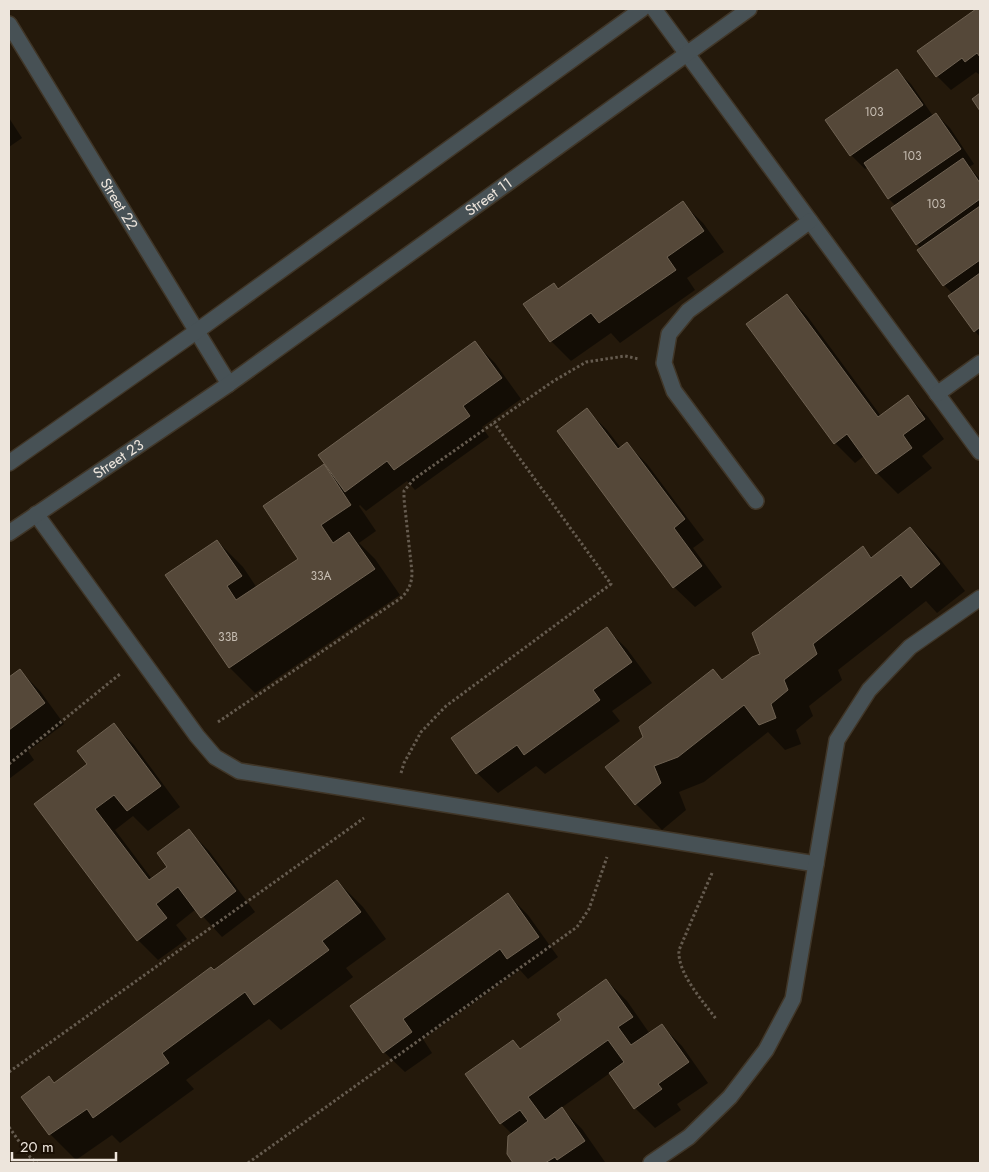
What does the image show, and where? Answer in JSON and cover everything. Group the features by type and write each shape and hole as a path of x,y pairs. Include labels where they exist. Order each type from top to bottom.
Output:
{"street":[{"path":"9,463 197,331 642,9"},
{"path":"654,9 980,452"},
{"name":"Street 11","path":"229,384 749,9"},
{"name":"Street 22","path":"9,24 229,384"},
{"path":"756,501 674,391 664,363 669,334 688,311 810,220"},
{"path":"937,394 980,363"},
{"name":"Street 23","path":"9,533 229,384"},
{"path":"36,514 197,736 215,757 239,771 816,864"},
{"path":"651,1163 689,1137 730,1097 766,1050 793,999 837,740 869,690 910,647 980,598"}],"path":[{"path":"197,736 401,598 408,591 412,582 412,572 404,491 414,478 552,382 586,362 625,356 664,363"},
{"path":"9,1072 394,797 404,763 421,732 446,706 610,584 494,422"},
{"path":"9,764 140,657"},
{"path":"248,1163 577,927 590,909 615,832"},
{"path":"716,1019 683,972 678,958 679,950 722,849"},
{"path":"9,1127 37,1163"}],"building":[{"path":"976,9 980,9 980,57 977,53 965,62 962,58 936,77 917,51"},
{"path":"897,69 923,105 850,156 825,120"},
{"path":"980,93 980,111 972,99"},
{"path":"936,113 961,149 888,199 864,163"},
{"path":"963,158 980,183 980,199 916,245 891,208"},
{"path":"683,201 704,231 667,257 676,270 599,323 591,313 550,342 523,304 554,283 558,289"},
{"path":"980,206 980,260 943,286 917,250"},
{"path":"980,273 980,327 974,332 948,296"},
{"path":"787,294 878,417 908,395 925,419 903,435 912,448 876,474 847,434 834,444 746,324"},
{"path":"475,341 502,378 463,406 470,416 394,470 387,461 345,492 318,455"},
{"path":"587,408 618,449 627,442 685,519 674,528 702,566 673,588 557,431"},
{"path":"324,464 351,505 321,525 333,543 349,532 375,569 229,668 165,575 217,540 242,576 227,586 236,600 298,559 263,506"},
{"path":"910,527 940,564 911,588 901,575 813,644 817,654 784,680 788,690 771,704 776,718 759,725 744,705 678,757 654,766 661,783 635,805 605,767 643,737 639,727 713,669 722,680 752,657 760,654 752,633 863,546 871,558"},
{"path":"607,627 632,662 593,690 600,700 524,755 517,745 476,774 451,738"},
{"path":"20,669 45,703 9,730 9,677"},
{"path":"114,723 161,786 127,811 114,795 95,809 149,880 167,867 157,853 189,829 236,891 201,918 178,887 156,904 167,918 137,941 34,804 87,764 77,751"},
{"path":"337,880 361,912 322,941 329,950 254,1005 245,992 162,1053 169,1063 93,1118 87,1109 49,1135 21,1097 49,1076 54,1083 211,967 214,970"},
{"path":"508,893 539,937 507,959 500,949 403,1019 412,1032 383,1053 350,1006"},
{"path":"606,979 633,1017 618,1027 631,1045 662,1024 689,1062 658,1084 662,1089 634,1109 609,1073 624,1062 608,1040 528,1097 545,1120 562,1107 585,1141 557,1160 555,1157 545,1163 513,1163 507,1154 508,1136 528,1121 520,1110 500,1124 465,1074 513,1040 520,1049 561,1020 557,1014"}]}
